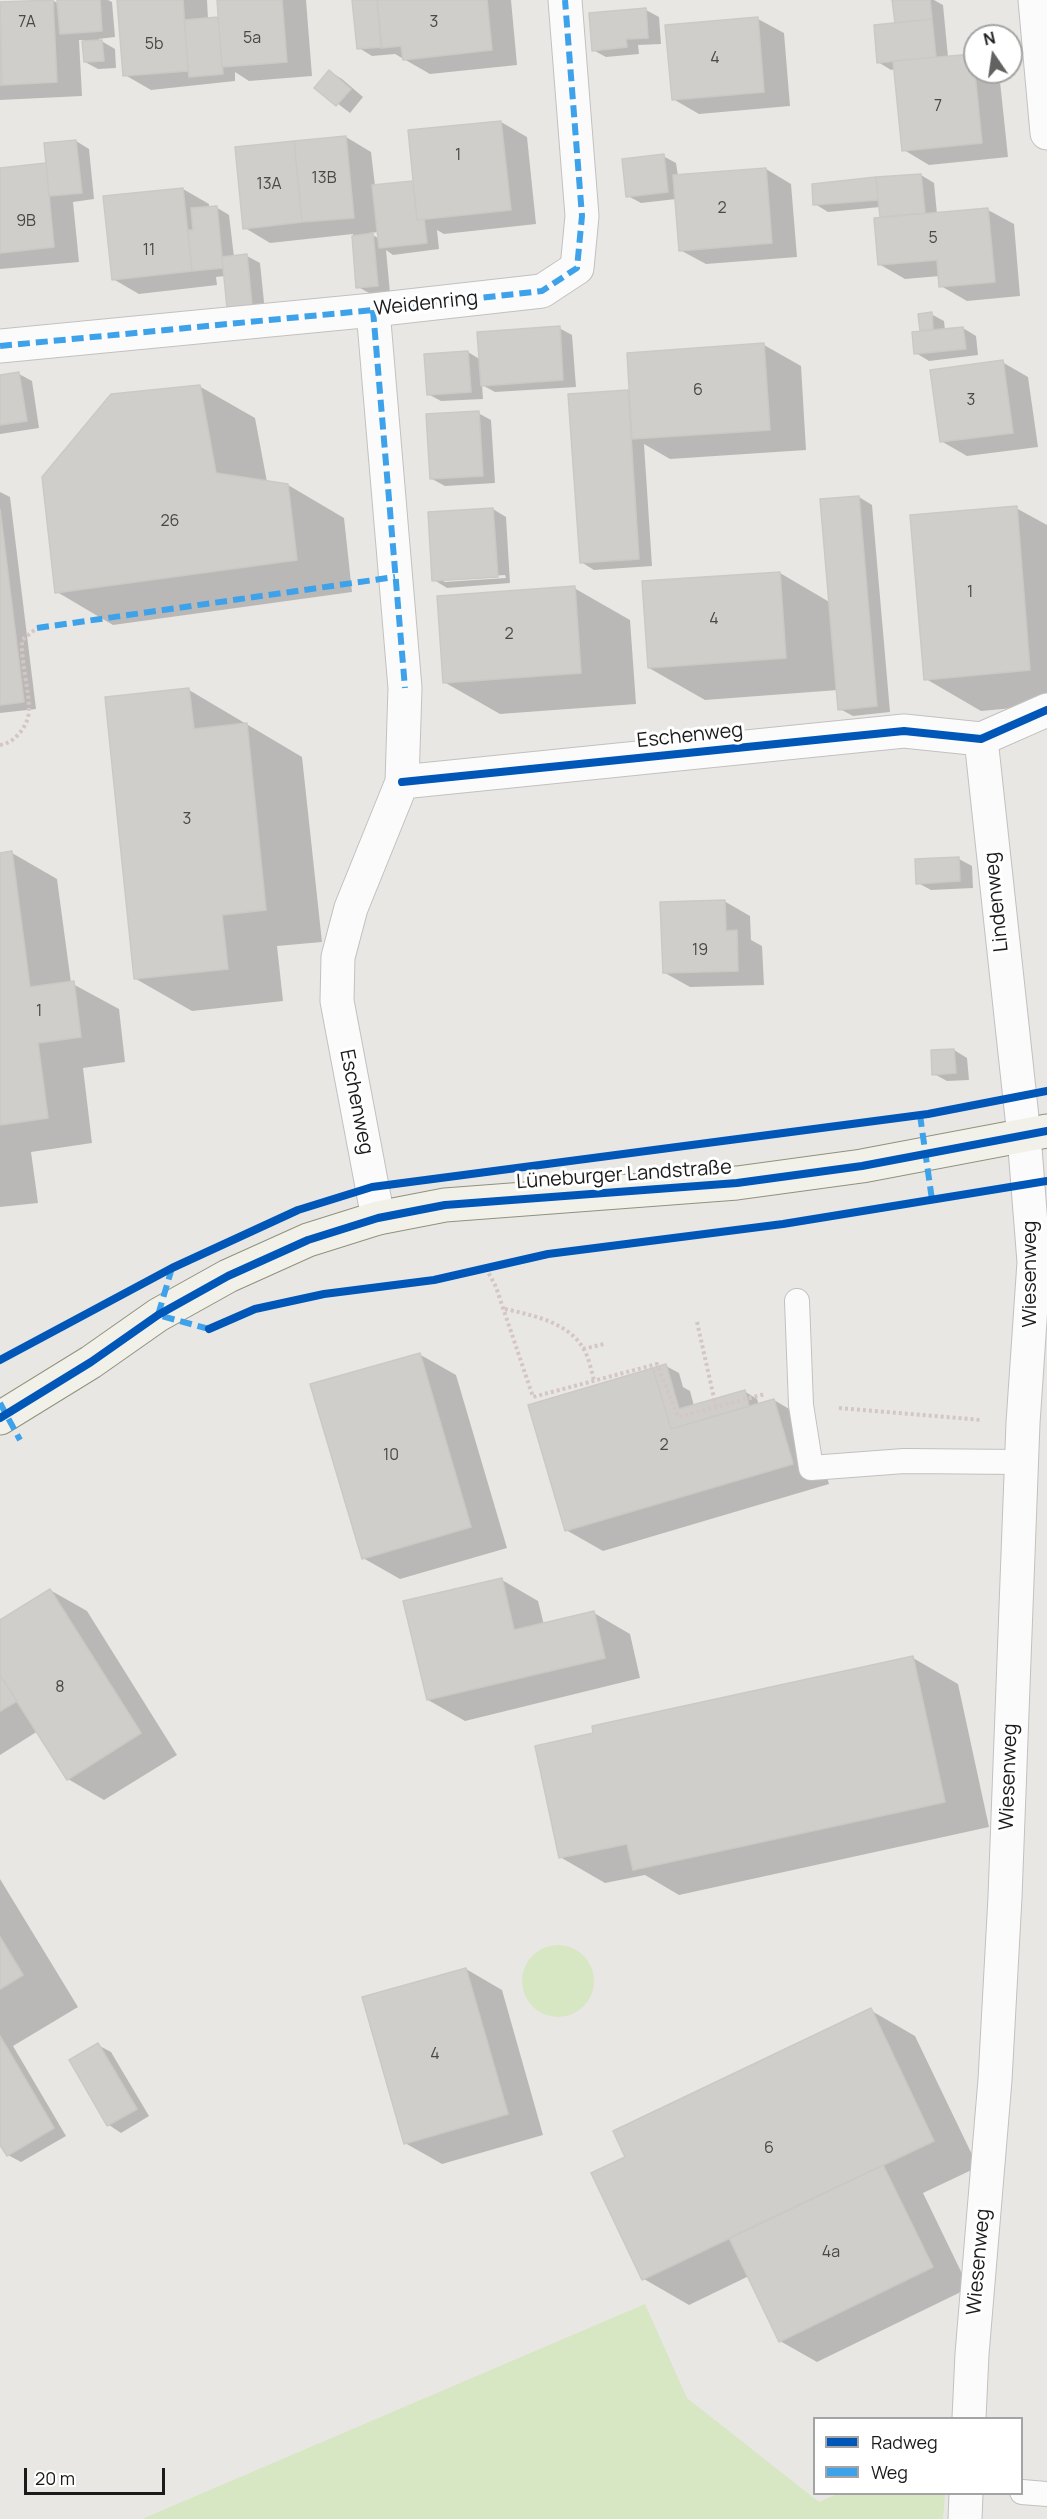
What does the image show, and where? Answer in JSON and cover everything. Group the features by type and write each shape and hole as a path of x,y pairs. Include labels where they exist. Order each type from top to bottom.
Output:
{"main road":[{"name":"Lüneburger Landstraße","path":"0,1418 91,1362 158,1316 228,1276 308,1240 378,1218 446,1205 737,1184 862,1166 1035,1133"}],"street":[{"name":"Weidenring","path":"0,346 373,310 542,291 577,268 582,216 565,0"},
{"path":"1035,0 1047,133"},
{"name":"Eschenweg","path":"373,310 405,688 402,782 351,908 338,957 337,1001 378,1218"},
{"path":"981,739 1047,710"},
{"name":"Eschenweg","path":"402,782 904,731 981,739"},
{"name":"Lindenweg","path":"981,739 1035,1133"},
{"name":"Wiesenweg","path":"969,2417 972,2354 996,2068 1022,1462 1034,1262 1035,1133"},
{"path":"965,2519 966,2495"}],"lane":[{"path":"797,1301 801,1405 811,1468 904,1461 1022,1462"},
{"path":"1023,2492 1047,2494"}],"path":[{"path":"0,745 6,744 21,734 29,713 21,658 22,640 37,628"},
{"path":"486,1268 504,1309 533,1397 608,1377"},
{"path":"504,1309 550,1322 571,1335 584,1349 594,1380"},
{"path":"697,1322 716,1407"},
{"path":"584,1349 604,1344"}],"green space":[{"path":"558,1945 578,1951 588,1961 594,1981 588,2001 578,2011 558,2017 538,2011 528,2001 522,1981 528,1961 538,1951"},
{"path":"645,2304 687,2398 819,2502 835,2495 945,2495 943,2519 142,2519"}],"building":[{"path":"53,0 57,82 2,85 0,2"},
{"path":"57,0 100,0 102,31 60,34"},
{"path":"117,0 183,0 188,71 123,76"},
{"path":"217,0 282,0 287,62 222,67"},
{"path":"352,0 377,0 382,47 357,49"},
{"path":"377,0 487,0 492,50 403,60 401,46 381,48"},
{"path":"892,0 930,0 932,19 895,23"},
{"path":"646,8 648,38 626,39 627,47 592,51 589,13"},
{"path":"218,17 223,74 189,77 184,20"},
{"path":"758,17 764,92 672,100 665,25"},
{"path":"932,19 936,57 877,63 874,25"},
{"path":"102,40 104,61 84,62 82,41"},
{"path":"0,44 2,85 0,85"},
{"path":"963,55 963,84 976,84 982,143 902,151 893,61"},
{"path":"329,70 351,89 336,106 314,88"},
{"path":"501,121 511,210 417,220 408,130"},
{"path":"346,136 354,218 302,222 294,141"},
{"path":"76,140 82,193 49,196 44,143"},
{"path":"294,141 302,222 243,229 235,147"},
{"path":"664,154 668,192 626,197 622,159"},
{"path":"46,163 54,247 0,253 0,168"},
{"path":"766,168 772,243 679,251 673,175"},
{"path":"921,174 925,213 880,217 876,177"},
{"path":"876,177 878,200 813,205 812,184"},
{"path":"413,181 417,220 424,219 427,243 379,248 372,185"},
{"path":"183,188 192,271 112,280 103,196"},
{"path":"217,206 223,268 192,271 188,230 193,230 191,208"},
{"path":"988,208 995,282 939,287 937,260 878,265 874,218"},
{"path":"373,233 378,286 356,288 352,236"},
{"path":"247,254 252,305 227,308 222,257"},
{"path":"932,312 933,329 920,331 918,314"},
{"path":"560,326 563,380 481,386 477,332"},
{"path":"963,327 966,349 914,354 912,332"},
{"path":"764,343 770,430 632,439 627,353"},
{"path":"468,351 471,392 427,395 424,354"},
{"path":"1003,360 1013,433 940,442 930,370"},
{"path":"19,372 27,421 0,425 0,375"},
{"path":"200,385 216,473 288,484 297,560 55,593 42,477 111,394"},
{"path":"628,390 639,559 580,563 568,394"},
{"path":"479,411 483,476 430,479 426,414"},
{"path":"859,496 877,706 838,710 820,499"},
{"path":"1017,506 1030,670 924,680 910,515"},
{"path":"493,508 498,577 432,581 428,512"},
{"path":"0,509 24,702 0,705"},
{"path":"780,572 786,658 648,668 642,581"},
{"path":"575,586 581,673 443,683 437,596"},
{"path":"189,688 194,729 247,723 266,910 222,915 228,969 134,979 105,697"},
{"path":"12,851 30,987 74,981 81,1037 38,1043 48,1118 0,1125 0,853"},
{"path":"959,857 960,881 916,884 915,859"},
{"path":"725,900 726,931 737,930 738,971 663,973 660,902"},
{"path":"954,1049 956,1073 932,1075 931,1050"},
{"path":"420,1353 471,1527 362,1559 310,1384"},
{"path":"666,1364 679,1409 745,1390 749,1406 671,1429 653,1368"},
{"path":"653,1368 671,1429 774,1399 793,1464 565,1531 528,1405"},
{"path":"502,1578 514,1630 594,1611 605,1658 427,1700 403,1601"},
{"path":"50,1589 141,1733 67,1780 0,1675 0,1620"},
{"path":"913,1656 945,1802 633,1870 627,1844 559,1858 535,1746 593,1733 592,1726"},
{"path":"0,1675 17,1701 0,1711"},
{"path":"0,1937 23,1975 0,1989"},
{"path":"466,1968 508,2114 404,2144 362,1997"},
{"path":"871,2008 934,2141 642,2280 591,2173 625,2157 613,2131"},
{"path":"0,2036 54,2128 7,2156 0,2145"},
{"path":"98,2043 137,2109 107,2126 69,2060"},
{"path":"883,2165 933,2267 779,2342 729,2238"}],"marked path":[{"path":"0,346 373,310 542,291 577,268 582,216 565,0"},
{"path":"373,310 405,688"},
{"path":"37,628 395,577"},
{"path":"920,1115 932,1200"},
{"path":"172,1268 158,1315 209,1329 213,1327"},
{"path":"0,1403 20,1440"}],"cycle path":[{"path":"402,782 904,731 981,739 1047,710"},
{"path":"0,1360 172,1268 298,1210 372,1187 928,1114 1047,1091"},
{"path":"0,1418 91,1362 158,1315 228,1276 308,1240 378,1218 445,1205 737,1183 862,1166 1047,1131"},
{"path":"209,1329 255,1309 324,1294 434,1280 548,1254 783,1224 1047,1181"}]}
